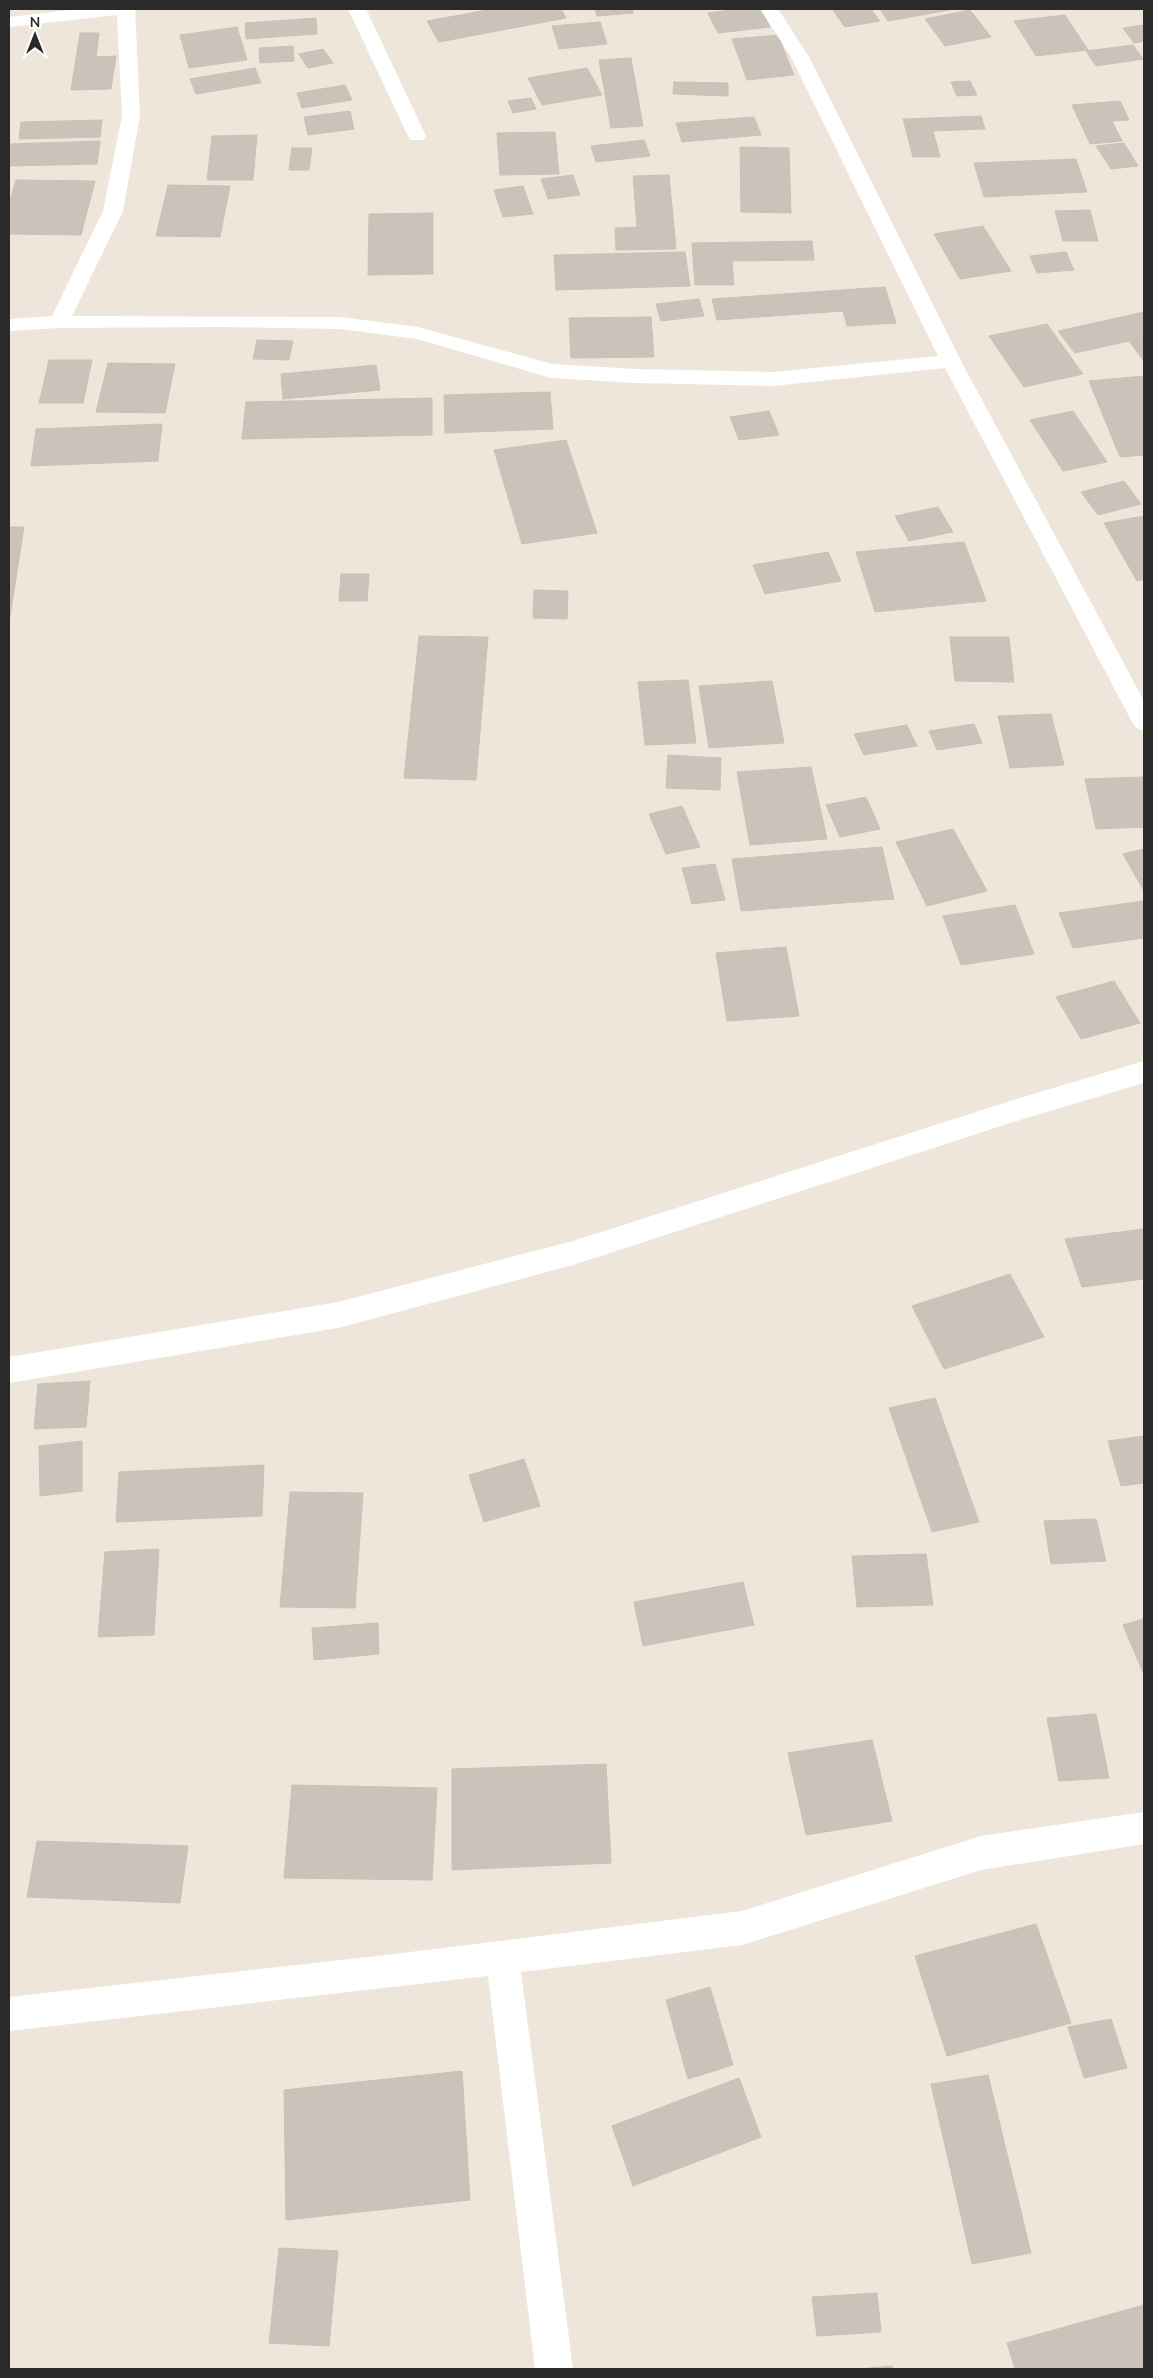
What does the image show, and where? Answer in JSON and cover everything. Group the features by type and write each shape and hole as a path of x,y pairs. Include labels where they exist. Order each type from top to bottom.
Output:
{"street":[{"path":"9,22 124,9 131,116 113,211 59,322"},
{"path":"357,9 417,136"},
{"path":"769,9 800,57 951,361 1144,722"},
{"path":"9,325 59,322 221,321 340,323 418,333 551,371 636,376 773,379 951,361"},
{"path":"9,1370 348,1312 573,1253 1023,1108 1144,1072"},
{"path":"9,2014 386,1972 502,1956 742,1928 981,1853 1144,1828"},
{"path":"502,1956 554,2369"}],"building":[{"path":"493,9 561,9 566,18 439,42 427,21"},
{"path":"595,9 632,9 633,13 597,16"},
{"path":"740,9 761,9 770,27 718,33 708,13"},
{"path":"832,9 871,9 880,21 845,27"},
{"path":"880,9 955,9 888,21"},
{"path":"970,10 991,37 945,46 925,19"},
{"path":"1065,15 1088,50 1036,56 1014,21"},
{"path":"316,18 317,34 246,39 245,23"},
{"path":"600,22 607,44 559,49 552,26"},
{"path":"1144,25 1144,41 1134,43 1123,28"},
{"path":"237,27 247,60 189,68 180,35"},
{"path":"80,33 99,33 96,57 116,56 111,89 71,90"},
{"path":"778,35 794,75 747,80 732,39"},
{"path":"1133,45 1143,59 1096,66 1086,51"},
{"path":"293,46 294,61 260,63 259,48"},
{"path":"323,49 333,63 308,68 299,54"},
{"path":"631,58 643,126 611,128 599,60"},
{"path":"255,68 261,83 196,94 190,79"},
{"path":"587,68 602,95 542,105 528,78"},
{"path":"970,81 977,95 957,96 951,82"},
{"path":"674,82 728,83 728,96 673,94"},
{"path":"345,85 352,100 302,108 297,93"},
{"path":"531,98 536,109 513,113 508,101"},
{"path":"1120,101 1129,120 1112,121 1122,141 1090,144 1072,105"},
{"path":"350,111 354,129 308,135 304,117"},
{"path":"981,116 985,129 933,131 940,157 913,157 903,119"},
{"path":"754,117 761,135 682,142 676,123"},
{"path":"102,120 100,137 19,139 21,122"},
{"path":"555,132 559,174 500,175 497,133"},
{"path":"257,135 253,180 207,180 212,136"},
{"path":"644,140 650,156 596,162 591,146"},
{"path":"100,141 97,164 9,166 9,144"},
{"path":"1124,143 1138,166 1111,169 1096,146"},
{"path":"740,147 789,148 791,213 741,212"},
{"path":"292,148 312,148 309,170 289,170"},
{"path":"1076,159 1087,192 984,197 974,163"},
{"path":"573,175 580,195 548,199 541,179"},
{"path":"669,175 676,249 616,250 615,228 637,227 633,176"},
{"path":"16,180 95,181 81,235 9,234 9,205"},
{"path":"168,185 230,186 220,237 156,236"},
{"path":"523,186 533,214 503,217 494,190"},
{"path":"1090,210 1098,241 1063,241 1055,211"},
{"path":"433,213 433,274 368,275 369,214"},
{"path":"983,226 1011,271 960,279 934,234"},
{"path":"812,241 814,260 732,261 734,285 695,285 692,243"},
{"path":"685,252 690,286 556,290 554,255"},
{"path":"1066,252 1074,270 1037,273 1030,256"},
{"path":"885,287 896,323 847,326 843,311 717,320 712,299"},
{"path":"699,299 704,316 661,321 656,304"},
{"path":"1144,312 1143,360 1129,341 1075,353 1058,331"},
{"path":"651,317 654,357 571,358 569,318"},
{"path":"1047,324 1083,374 1024,387 989,336"},
{"path":"257,340 293,341 289,360 253,359"},
{"path":"49,360 92,360 83,403 39,403"},
{"path":"108,363 175,364 165,413 96,412"},
{"path":"376,365 380,390 283,399 281,374"},
{"path":"1144,376 1144,455 1120,457 1089,381"},
{"path":"550,392 553,429 445,433 444,395"},
{"path":"432,398 432,435 242,439 246,402"},
{"path":"769,411 779,435 739,440 730,417"},
{"path":"1073,411 1107,462 1063,471 1030,420"},
{"path":"162,424 158,461 31,466 36,429"},
{"path":"566,440 597,533 522,544 494,450"},
{"path":"1124,481 1141,504 1098,515 1081,492"},
{"path":"938,507 953,532 909,541 895,516"},
{"path":"1144,516 1144,579 1137,581 1104,523"},
{"path":"9,527 24,527 9,623"},
{"path":"964,542 986,601 875,612 856,552"},
{"path":"828,552 841,581 765,594 753,565"},
{"path":"341,574 369,574 367,601 339,601"},
{"path":"534,590 568,591 567,619 533,618"},
{"path":"419,636 488,637 476,780 404,778"},
{"path":"950,637 1009,637 1014,682 955,681"},
{"path":"688,680 696,743 645,745 638,682"},
{"path":"772,681 784,743 709,748 699,686"},
{"path":"1051,714 1064,765 1010,768 998,716"},
{"path":"974,724 982,743 937,750 929,731"},
{"path":"907,725 917,746 864,755 854,734"},
{"path":"668,755 721,758 720,790 666,788"},
{"path":"811,767 827,839 750,845 737,772"},
{"path":"1144,777 1144,827 1096,829 1085,779"},
{"path":"866,797 880,829 840,837 826,805"},
{"path":"682,806 700,847 666,854 649,814"},
{"path":"953,829 987,891 927,906 896,842"},
{"path":"882,847 894,899 741,911 732,859"},
{"path":"1144,849 1144,891 1123,854"},
{"path":"715,864 725,900 692,904 682,868"},
{"path":"1143,901 1144,938 1073,948 1059,913"},
{"path":"1015,905 1034,954 961,965 943,916"},
{"path":"786,947 799,1016 727,1021 716,953"},
{"path":"1114,981 1140,1023 1081,1039 1056,997"},
{"path":"1144,1229 1144,1279 1082,1287 1065,1239"},
{"path":"1010,1274 1044,1337 944,1369 912,1306"},
{"path":"90,1381 86,1427 34,1429 38,1384"},
{"path":"935,1398 979,1522 932,1532 889,1408"},
{"path":"1144,1436 1144,1483 1121,1486 1108,1441"},
{"path":"82,1441 82,1491 40,1496 39,1446"},
{"path":"524,1459 540,1506 484,1522 469,1475"},
{"path":"264,1465 262,1516 116,1522 119,1472"},
{"path":"290,1492 363,1493 355,1608 280,1607"},
{"path":"1096,1519 1106,1561 1051,1564 1044,1521"},
{"path":"159,1549 154,1635 98,1637 105,1552"},
{"path":"926,1554 933,1605 857,1607 852,1556"},
{"path":"743,1582 754,1625 643,1646 634,1602"},
{"path":"1144,1619 1144,1675 1123,1625"},
{"path":"378,1623 379,1654 314,1660 312,1628"},
{"path":"1096,1714 1109,1778 1059,1781 1047,1718"},
{"path":"872,1740 892,1821 806,1835 788,1753"},
{"path":"606,1764 611,1863 452,1870 452,1769"},
{"path":"292,1785 437,1788 432,1880 284,1878"},
{"path":"37,1841 188,1846 180,1903 27,1897"},
{"path":"1036,1924 1071,2023 947,2056 915,1956"},
{"path":"710,1987 733,2065 688,2079 666,2000"},
{"path":"1111,2019 1127,2068 1084,2078 1068,2027"},
{"path":"462,2071 470,2200 286,2220 284,2090"},
{"path":"988,2075 1031,2253 972,2264 931,2084"},
{"path":"739,2078 761,2137 633,2186 612,2126"},
{"path":"279,2248 338,2251 329,2346 269,2343"},
{"path":"877,2293 881,2332 817,2336 812,2297"},
{"path":"1144,2305 1144,2369 1015,2369 1007,2343"},
{"path":"892,2366 893,2369 859,2369"}]}
